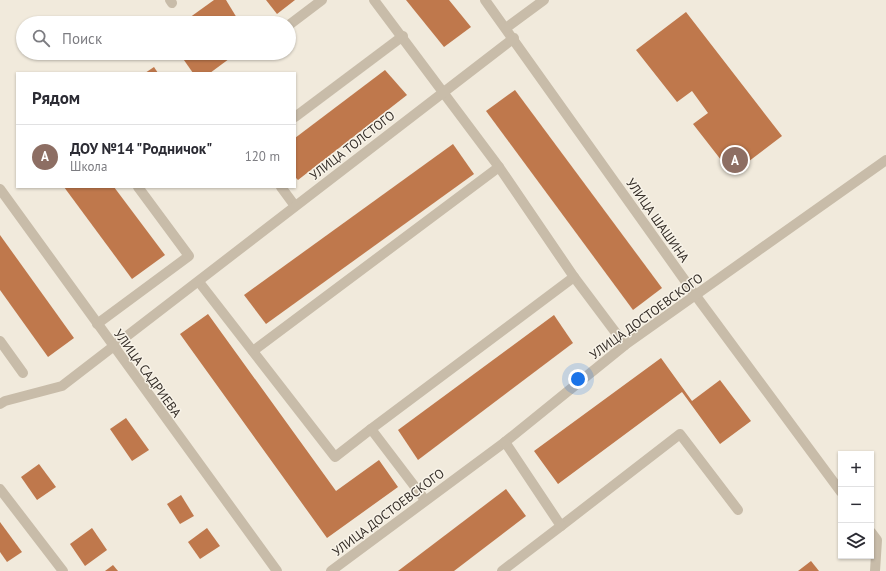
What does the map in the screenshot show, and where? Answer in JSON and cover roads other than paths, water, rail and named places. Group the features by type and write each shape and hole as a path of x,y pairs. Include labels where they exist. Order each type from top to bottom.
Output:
{"street":[{"path":"296,20 322,0"},
{"path":"374,0 403,36 499,167 574,277 625,345"},
{"name":"УЛИЦА ШАШИНА","path":"485,0 514,38 696,296 838,488"},
{"path":"506,28 544,0"},
{"path":"296,116 403,36"},
{"name":"УЛИЦА ТОЛСТОГО","path":"0,404 5,401 62,386 112,346 199,282 443,91 514,38"},
{"name":"УЛИЦА ДОСТОЕВСКОГО","path":"331,571 505,442 625,345 886,160"},
{"path":"253,350 499,167"},
{"path":"97,324 189,256 139,188"},
{"path":"282,188 295,206"},
{"name":"УЛИЦА САДРИЕВА","path":"0,189 112,346 277,571"},
{"path":"199,282 335,457 574,277"},
{"path":"0,341 23,373"},
{"path":"371,429 425,500"},
{"path":"502,571 680,434 738,510"},
{"path":"505,442 561,526"},
{"path":"0,489 63,571"},
{"path":"874,536 877,557 875,571"}],"place":[{"name":"ДОУ №14 \"Родничок\"","path":"735,160"}]}
